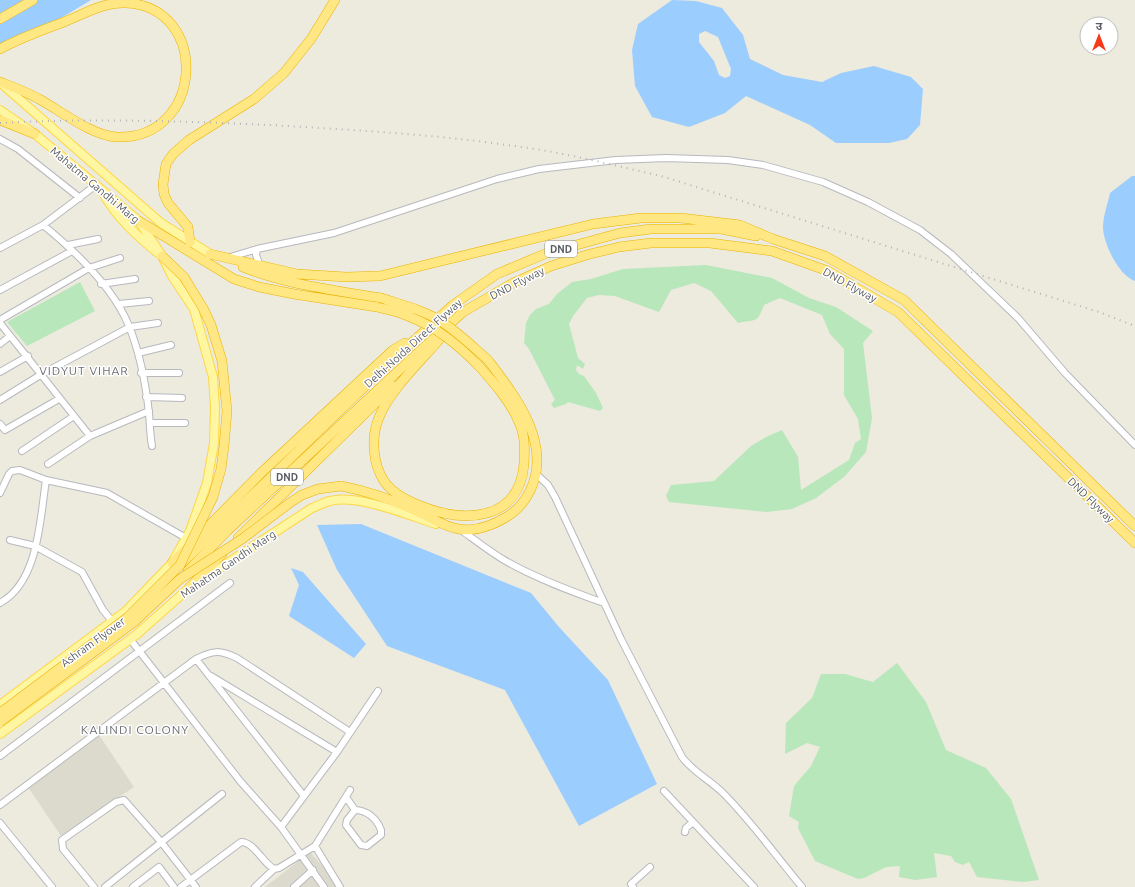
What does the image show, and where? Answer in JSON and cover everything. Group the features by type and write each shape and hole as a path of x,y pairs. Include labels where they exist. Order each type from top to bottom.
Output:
{"highway":[{"path":"0,19 33,0"},
{"path":"190,242 188,228 168,203 162,184 166,164 173,154 189,140 254,99 284,74 311,39 335,0"},
{"path":"0,50 14,41 94,8 111,3 126,3 146,6 156,11 164,18 178,35 186,55 187,77 185,88 169,116 150,129 128,136 105,136 38,98 0,82"},
{"path":"0,120 35,134"},
{"path":"210,254 297,274 346,277 380,276 593,224 641,218 681,218 740,225 773,239"},
{"path":"139,221 234,279 259,287 294,294 379,303 416,309 442,322 466,340 488,360 515,398 530,426 537,453 533,484 527,497 512,514 487,526 461,530 443,525 426,515 388,498 341,486 330,486 302,495 242,539 180,579"},
{"name":"Delhi-Noida Direct Flyway","path":"176,564 453,305 498,274 547,253 589,240 620,233 651,229 721,229 773,239"},
{"name":"DND Flyway","path":"773,239 826,256 904,300 1135,526"},
{"name":"DND Flyway","path":"463,312 512,283 551,266 619,247 652,244 710,243 772,251 828,271 898,312 1135,543"},
{"path":"210,254 265,276 379,303 436,330 461,348 480,366 505,396 519,420 526,445 523,471 517,490 504,504 478,515 456,516 435,512 409,501 390,489 384,482 376,464 374,442 378,420 385,405 425,356 463,312"},
{"path":"162,256 184,277 208,319 222,361 226,392 226,425 221,469 213,497 176,564"},
{"name":"Delhi-Noida Direct Flyway","path":"180,579 227,531 463,312"},
{"path":"176,564 261,473 393,350 422,334"},
{"path":"189,588 284,491 425,356"},
{"name":"Ashram Flyover","path":"0,713 128,616 176,564"},
{"name":"Ashram Flyover","path":"0,722 134,622 180,579"}],"main road":[{"name":"Mahatma Gandhi Marg","path":"0,82 161,223 210,254"},
{"name":"Mahatma Gandhi Marg","path":"0,110 35,134 139,221 194,309 204,343 213,385 215,408 214,443 207,483 176,564 126,611 0,705"},
{"path":"99,187 114,212 125,225 162,256"},
{"name":"Mahatma Gandhi Marg","path":"0,734 130,639 189,588 312,508 330,501 343,500 368,503 443,525"},
{"path":"16,693 30,712"}],"street":[{"path":"0,139 18,149 80,198"},
{"path":"227,258 257,249 334,233 497,179 539,169 616,160 666,158 728,160 763,166 823,182 868,202 920,230 951,254 1018,318 1065,373 1135,445"},
{"path":"0,248 42,225 80,198 99,187"},
{"path":"42,225 68,245 119,304 130,327 138,353 149,412 152,446"},
{"path":"68,245 98,239"},
{"path":"257,249 256,255 260,266"},
{"path":"0,290 72,251"},
{"path":"90,436 59,399 42,374 0,322 89,268 120,258"},
{"path":"101,284 135,279"},
{"path":"119,304 149,301"},
{"path":"0,400 42,374 130,327 158,323"},
{"path":"0,344 10,336"},
{"path":"138,353 171,345"},
{"path":"0,372 28,356"},
{"path":"141,373 179,373"},
{"path":"146,397 182,398"},
{"path":"0,424 5,430 59,399"},
{"path":"48,464 90,436 149,412"},
{"path":"22,451 74,416"},
{"path":"150,423 185,423"},
{"path":"0,493 2,482 12,471 16,470 46,480 107,493 186,538"},
{"path":"535,473 548,485 555,497 621,640 682,757 692,769 714,785 752,824 802,887"},
{"path":"0,603 17,590 22,583 35,546 46,480"},
{"path":"461,530 504,560 563,588 604,603"},
{"path":"10,540 35,546 82,572 103,610 112,621"},
{"path":"0,756 230,583"},
{"path":"130,639 240,780 281,827 324,887"},
{"path":"0,805 196,659 208,652 218,651 227,654 350,732"},
{"path":"196,659 304,796"},
{"path":"208,674 337,752"},
{"path":"281,827 337,752 378,690"},
{"path":"255,887 274,869 315,846 350,790"},
{"path":"664,791 754,887"},
{"path":"105,887 222,794"},
{"path":"346,797 355,810"},
{"path":"94,887 63,849 62,840 116,802 124,800 128,802 162,843 196,887"},
{"path":"355,810 363,810 368,813 381,830 381,835 367,846 361,846 346,825 347,820 355,810"},
{"path":"685,832 686,828 693,822"},
{"path":"0,823 52,887"},
{"path":"181,887 241,842 245,842 250,845 274,869"},
{"path":"315,846 340,887"},
{"path":"133,887 159,867 174,887"},
{"path":"633,887 631,884 650,867"},
{"path":"294,887 313,870"}],"shaded area":[{"path":"99,735 134,787 61,836 26,784"},
{"path":"310,852 333,878 338,887 265,887"}],"green space":[{"path":"706,265 772,278 809,298 836,307 873,331 863,343 872,418 866,452 844,477 816,498 792,509 767,512 669,502 666,496 671,485 714,481 751,446 782,430 798,457 801,490 849,460 855,443 861,439 858,419 844,395 844,349 830,334 822,315 780,298 764,305 760,315 755,320 738,323 711,291 694,283 671,290 659,312 615,296 599,295 587,298 573,316 569,324 578,358 585,364 583,369 577,365 576,370 579,374 584,376 596,393 603,408 600,411 568,402 554,408 551,404 555,400 529,349 524,343 526,323 530,315 536,309 549,304 557,294 572,282 591,279 623,269"},
{"path":"80,282 95,311 27,346 7,322"},
{"path":"897,663 926,702 946,750 986,768 1011,799 1039,880 1023,882 977,877 969,862 963,865 955,862 951,856 934,853 937,877 915,880 899,877 900,866 886,867 864,878 858,879 815,861 798,828 799,822 789,816 794,786 811,766 820,747 807,743 785,754 786,723 812,698 821,674 845,674 873,682"}],"water":[{"path":"0,0 91,0 46,27 0,50"},
{"path":"672,0 696,1 722,8 743,35 750,59 783,75 822,82 841,73 874,66 911,77 923,89 920,125 907,139 889,143 836,143 810,125 746,96 725,113 689,127 652,117 635,86 632,50 638,24","holes":["705,31 718,37 731,69 730,76 725,78 719,75 714,61 699,42 699,34"]},
{"path":"1132,176 1135,176 1135,281 1123,273 1113,258 1106,241 1103,227 1110,193"},
{"path":"361,524 531,593 559,627 608,680 657,784 579,826 505,690 387,646 337,570 317,525"},
{"path":"291,568 303,572 366,644 354,658 289,616 299,585"}],"railway":[{"path":"0,123 34,121 136,121 271,125 423,135 551,152 661,176 1099,312 1135,326"}],"district":[{"name":"VIDYUT VIHAR","path":"84,370"},
{"name":"KALINDI COLONY","path":"135,729"}]}
